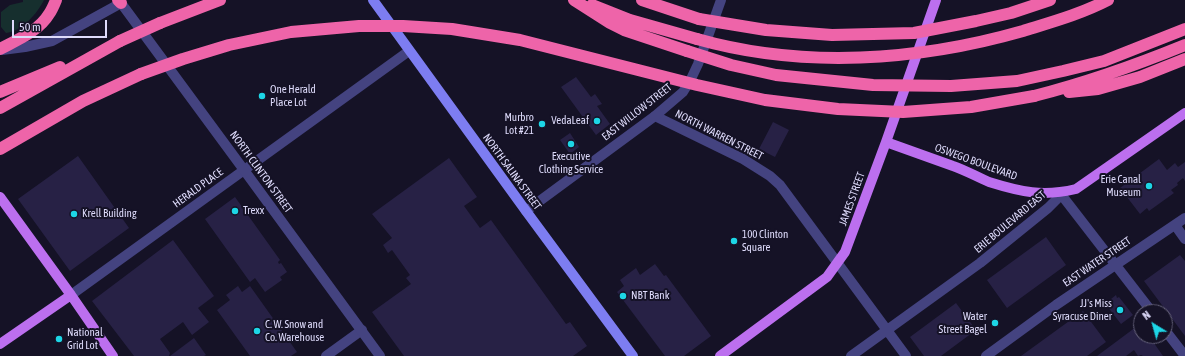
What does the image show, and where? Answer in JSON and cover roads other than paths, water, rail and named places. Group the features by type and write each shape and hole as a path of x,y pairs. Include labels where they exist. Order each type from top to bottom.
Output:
{"highway":[{"path":"0,50 42,24 49,15 56,0"},
{"path":"0,92 160,23 220,0"},
{"path":"574,0 610,23 624,30 730,65 776,76 873,85 951,86 1017,81 1104,61 1185,29"},
{"path":"579,0 630,20 725,47 782,55 816,57 904,55 952,48 1003,37 1065,19 1108,0"},
{"path":"642,0 699,19 766,30 832,35 914,33 1011,13 1050,0"},
{"path":"0,149 83,101 141,74 183,59 228,45 291,32 358,26 403,26 452,29 520,40 697,85 765,100 838,109 903,112 971,107 1034,96 1098,89 1140,77 1185,60"},
{"path":"0,108 120,41"},
{"path":"1034,96 1063,89 1152,59 1185,44"}],"main road":[{"name":"NORTH SALINA STREET","path":"373,0 633,356"},
{"name":"JAMES STREET","path":"720,356 827,277 838,264 845,252 886,142 936,0"},
{"name":"ERIE BOULEVARD EAST","path":"1060,193 1076,189 1185,113"},
{"name":"OSWEGO BOULEVARD","path":"886,142 954,166 988,181 1042,194 1060,193"},
{"path":"0,197 113,356"},
{"name":"HERALD PLACE","path":"0,344 71,295"}],"street":[{"name":"EAST WILLOW STREET","path":"526,211 655,116 683,92 691,79 721,0"},
{"path":"0,50 25,47 52,41 122,1"},
{"name":"NORTH CLINTON STREET","path":"122,1 380,356"},
{"name":"HERALD PLACE","path":"71,295 409,51"},
{"name":"NORTH WARREN STREET","path":"655,116 743,159 770,176 780,185 906,356"},
{"path":"1060,193 1146,304"},
{"name":"ERIE BOULEVARD EAST","path":"852,356 980,263 1048,208 1060,193"},
{"name":"EAST WATER STREET","path":"986,356 1115,264 1185,218"},
{"path":"1175,225 1185,239"},
{"path":"326,356 362,330"},
{"path":"1173,340 1185,356"}],"place":[{"name":"One Herald Place Lot","path":"262,96"},
{"name":"VedaLeaf","path":"597,121"},
{"name":"Murbro Lot #21","path":"542,124"},
{"name":"Executive Clothing Service","path":"571,144"},
{"name":"Erie Canal Museum","path":"1149,186"},
{"name":"Trexx","path":"235,211"},
{"name":"Krell Building","path":"74,214"},
{"name":"100 Clinton Square","path":"734,241"},
{"name":"NBT Bank","path":"623,296"},
{"name":"JJ's Miss Syracuse Diner","path":"1120,310"},
{"name":"Water Street Bagel","path":"995,323"},
{"name":"C. W. Snow and Co. Warehouse","path":"257,331"},
{"name":"National Grid Lot","path":"59,339"}]}
